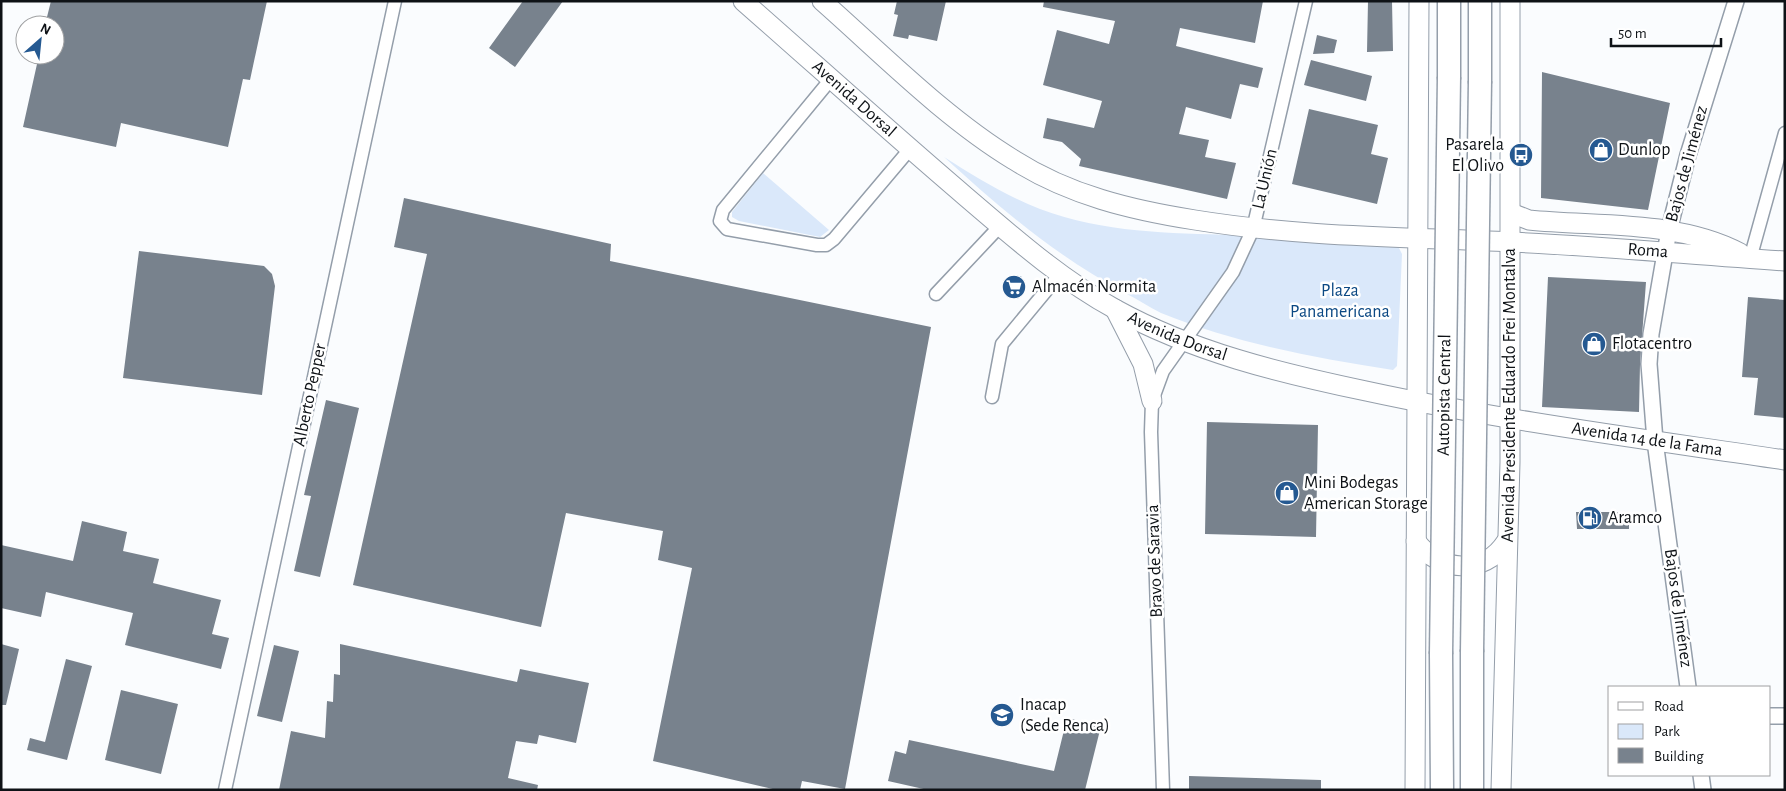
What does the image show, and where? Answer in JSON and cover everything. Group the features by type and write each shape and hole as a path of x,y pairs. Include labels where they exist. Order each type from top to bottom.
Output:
{"highway":[{"name":"Autopista Central","path":"1442,790 1441,654 1450,77 1449,1"},
{"name":"Autopista Central","path":"1472,790 1480,1"}],"main road":[{"name":"Avenida Dorsal","path":"743,1 1000,226 1060,274 1115,309 1184,340 1279,373 1510,420"},
{"path":"822,1 940,104 1014,160 1061,184 1112,203 1158,214 1253,229 1419,239 1511,242"},
{"path":"1415,790 1419,1"},
{"name":"Avenida Presidente Eduardo Frei Montalva","path":"1501,790 1510,420 1510,1"},
{"path":"1511,213 1529,220 1669,230 1717,243 1750,259"},
{"name":"Roma","path":"1511,242 1785,261"},
{"path":"1115,309 1143,364 1152,401"},
{"name":"Avenida 14 de la Fama","path":"1510,420 1785,460"},
{"path":"1416,541 1426,554 1442,564 1466,566 1487,560 1506,542"}],"street":[{"name":"Alberto Pepper","path":"225,790 396,1"},
{"name":"La Unión","path":"1184,340 1233,272 1253,229 1306,1"},
{"name":"Bajos de Jiménez","path":"1688,686 1654,441 1649,364 1664,252 1669,230 1688,154 1736,1"},
{"path":"831,79 723,210 720,221 727,229 826,245 834,239 910,149"},
{"path":"1750,259 1785,133"},
{"path":"936,294 1000,226"},
{"path":"992,397 1002,344 1060,274"},
{"name":"Bravo de Saravia","path":"1163,790 1151,432 1152,401 1163,371 1184,340"},
{"path":"1771,716 1785,716"},
{"path":"1701,776 1703,790"}],"green space":[{"name":"Plaza Panamericana","path":"944,157 990,185 1027,204 1088,223 1161,232 1255,236 1398,246 1402,254 1397,366 1393,370 1275,348 1217,333 1161,313 1075,263 1052,247 1008,213"},
{"path":"763,173 829,230 820,237 739,221 732,217 732,212"}],"building":[{"path":"51,1 267,1 250,80 243,79 228,147 121,123 116,147 23,127 37,65 65,65 65,15 48,15"},
{"path":"523,1 563,1 515,67 489,48"},
{"path":"897,1 946,1 937,41 909,35 908,39 893,36 898,15 894,14"},
{"path":"1044,1 1263,1 1255,43 1180,28 1176,46 1263,68 1258,88 1240,84 1231,119 1186,107 1179,134 1209,140 1205,157 1236,163 1227,199 1079,166 1081,159 1062,142 1043,138 1047,118 1094,128 1102,101 1043,85 1057,30 1109,44 1115,21 1043,7"},
{"path":"1368,1 1392,1 1393,51 1367,52"},
{"path":"1317,35 1337,40 1334,53 1313,54"},
{"path":"1311,60 1372,76 1366,101 1304,85"},
{"name":"Dunlop","path":"1542,72 1670,103 1648,210 1541,198"},
{"path":"1309,109 1378,125 1371,154 1388,158 1377,204 1292,184"},
{"path":"404,198 611,244 610,261 931,327 845,789 802,781 800,790 777,790 653,761 692,568 658,560 663,531 566,513 541,627 353,585 427,254 394,247"},
{"path":"139,251 264,266 272,274 275,286 262,395 123,378"},
{"name":"Almacén Normita","path":"1017,276 1025,285 1011,297 1003,288"},
{"name":"Flotacentro","path":"1548,277 1646,282 1640,364 1639,412 1542,407"},
{"path":"1748,297 1785,300 1785,418 1754,415 1758,378 1742,377"},
{"path":"326,400 359,408 320,577 294,571 311,496 304,495"},
{"path":"1207,422 1318,425 1316,537 1205,534"},
{"path":"1576,512 1629,512 1629,529 1577,529"},
{"path":"82,521 127,532 123,551 159,559 153,583 221,600 212,634 229,638 221,669 125,645 133,613 46,592 41,617 1,608 1,545 73,561"},
{"path":"1,644 19,649 6,705 1,705"},
{"path":"340,644 517,682 520,669 589,683 576,743 539,735 537,744 516,741 508,778 538,785 537,790 279,790 291,731 325,738 327,701 333,702 334,674 340,675"},
{"path":"274,645 299,651 282,722 257,716"},
{"path":"66,659 92,666 67,760 27,750 30,738 45,742"},
{"path":"121,690 178,704 161,774 105,760"},
{"path":"1067,718 1101,726 1085,790 928,790 888,781 895,751 906,754 909,740 1054,771"},
{"path":"1189,776 1321,780 1321,790 1189,790"}],"place":[{"name":"Dunlop","path":"1601,150"},
{"name":"Pasarela El Olivo","path":"1521,155"},
{"name":"Almacén Normita","path":"1014,287"},
{"name":"Flotacentro","path":"1594,344"},
{"name":"Mini Bodegas American Storage","path":"1287,493"},
{"name":"Aramco","path":"1590,518"},
{"name":"Inacap (Sede Renca)","path":"1002,715"}]}
